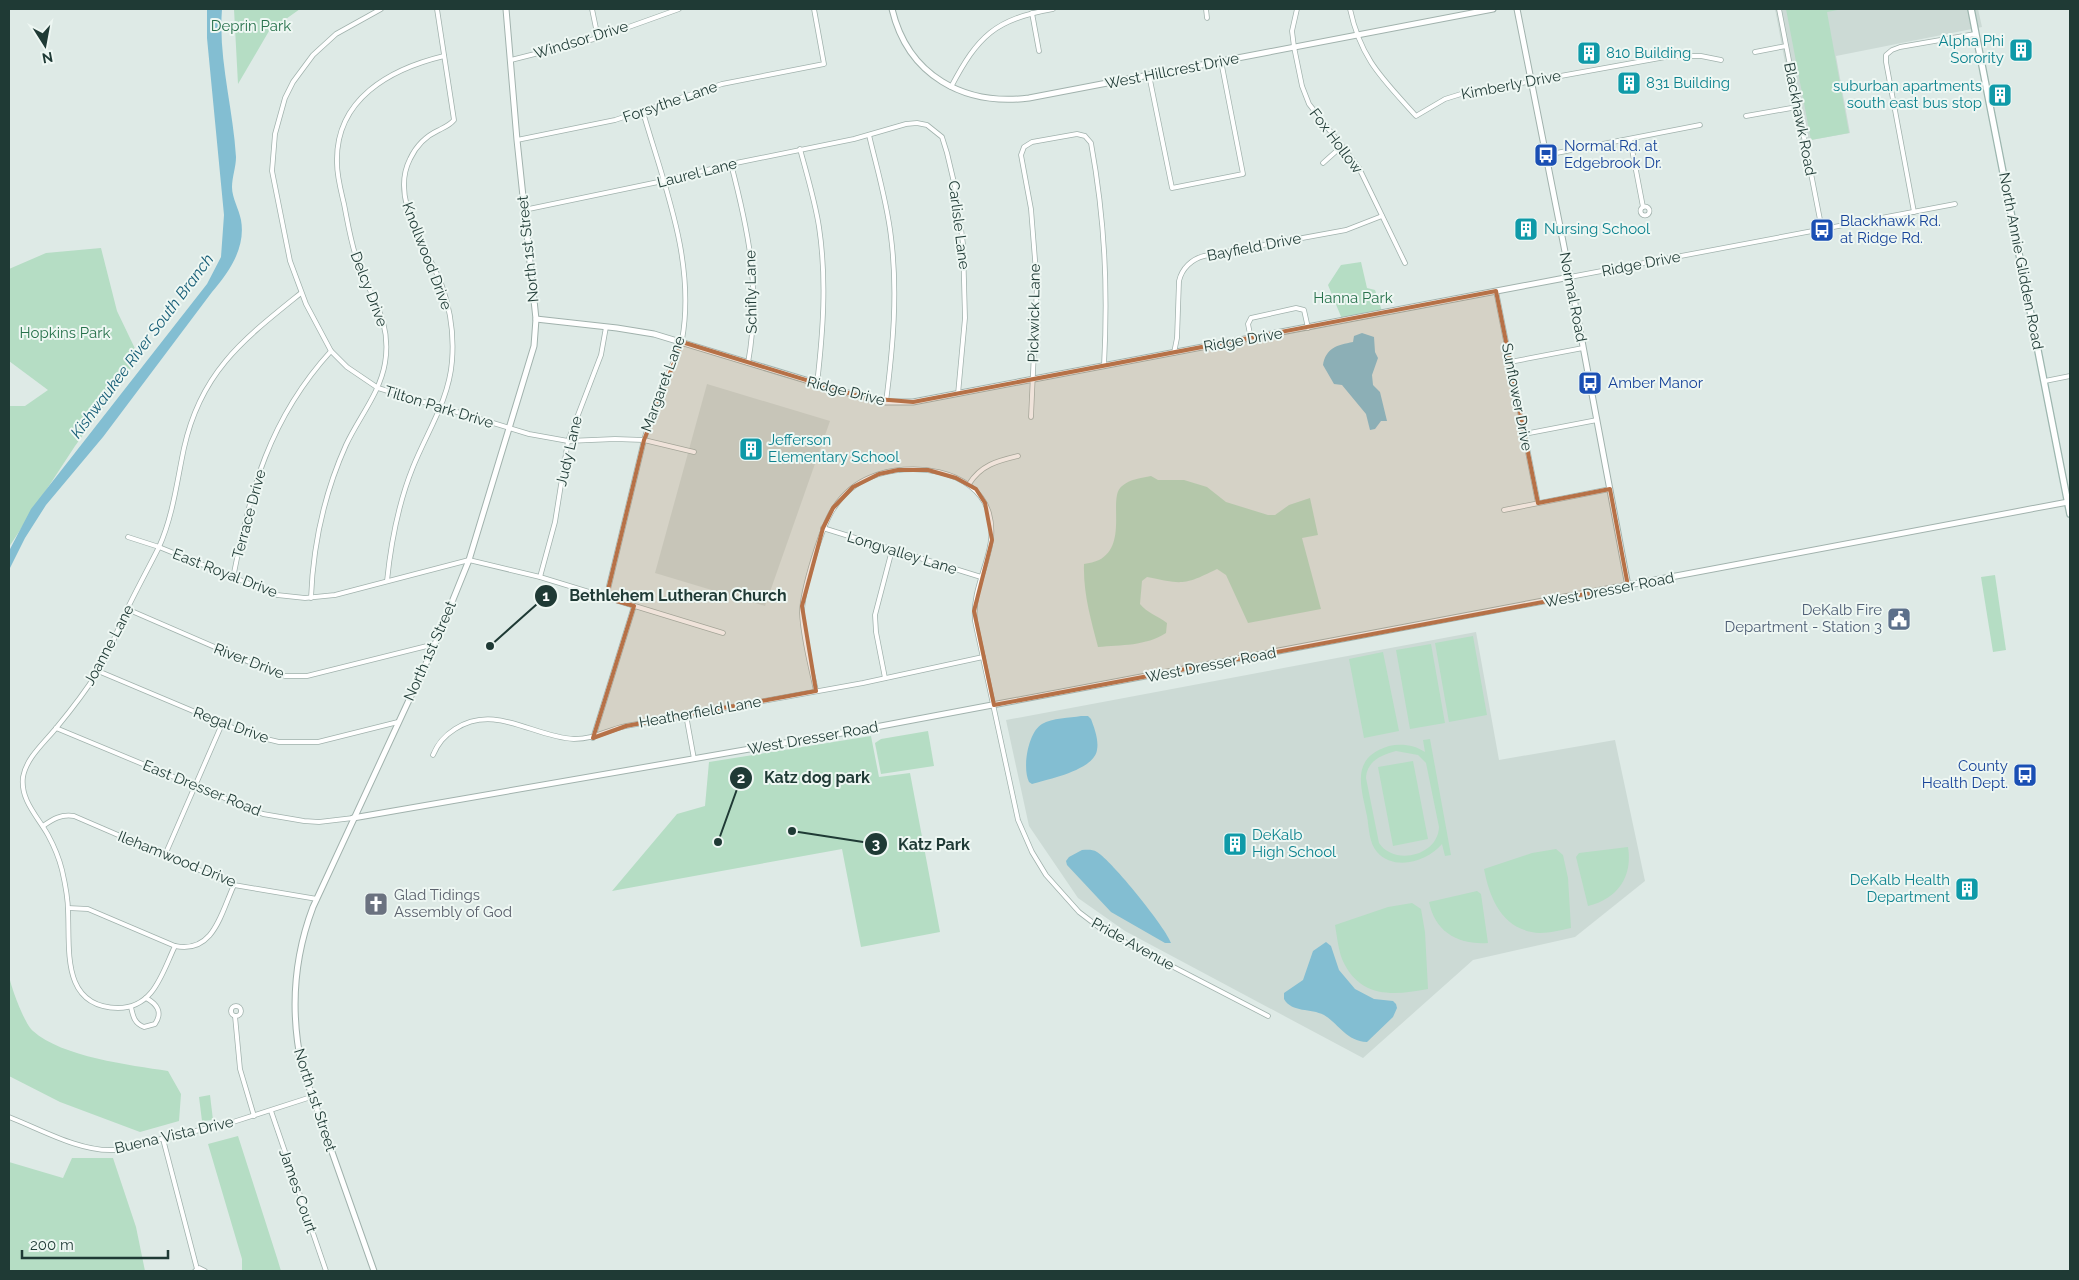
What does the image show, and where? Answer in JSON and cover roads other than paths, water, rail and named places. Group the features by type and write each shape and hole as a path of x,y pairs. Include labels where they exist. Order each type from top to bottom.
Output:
{"main road":[{"name":"North Annie Glidden Road","path":"1971,9 2070,514"}],"street":[{"name":"Tilton Park Drive","path":"381,9 336,34 313,55 293,82 278,118 273,149 273,178 286,246 301,293 331,351 347,367 378,388 509,429 568,441 615,438 644,440 694,452"},
{"path":"437,9 444,56"},
{"name":"North 1st Street","path":"374,1271 312,1097 297,1043 294,994 301,946 307,922 353,818 435,644 469,560 532,356 536,319 517,140 512,60 506,9"},
{"path":"592,9 598,38"},
{"name":"Windsor Drive","path":"512,60 598,38 678,9"},
{"name":"Forsythe Lane","path":"517,140 578,129 643,112 722,84 824,64 814,9"},
{"name":"West Hillcrest Drive","path":"892,9 901,36 917,60 938,80 979,97 1009,100 1493,9"},
{"path":"951,87 966,59 981,40 1007,22 1032,13 1054,9"},
{"path":"1206,9 1208,18"},
{"name":"Fox Hollow","path":"1298,9 1292,31 1302,86 1308,104 1356,162 1405,263"},
{"path":"1350,9 1357,35"},
{"name":"Normal Road","path":"1517,9 1628,586"},
{"name":"Blackhawk Road","path":"1779,9 1822,230"},
{"path":"1032,13 1039,51"},
{"path":"1914,212 1886,58 1892,50 1976,34"},
{"name":"Kimberly Drive","path":"1357,35 1362,49 1377,72 1416,116 1450,97 1532,81 1671,56 1701,56 1721,60"},
{"path":"1755,52 1786,46"},
{"name":"Knollwood Drive","path":"388,581 393,535 404,491 440,408 449,382 452,363 453,346 450,314 442,286 407,207 404,183 409,161 416,148 429,136 453,121 454,115 444,56"},
{"name":"Delcy Drive","path":"311,598 318,532 328,490 356,425 378,388 386,355 385,327 381,310 359,264 352,243 338,172 337,150 344,124 364,94 383,80 405,68 444,56"},
{"path":"1149,75 1172,188 1243,174 1221,61"},
{"path":"1746,116 1797,107"},
{"name":"Margaret Lane","path":"606,598 651,416 682,342 685,302 683,262 675,223 643,112"},
{"name":"Carlisle Lane","path":"869,135 906,124 917,123 931,127 944,140 956,191 965,257 965,318 958,394"},
{"path":"1546,155 1700,125"},
{"name":"Pickwick Lane","path":"1031,417 1037,285 1031,209 1022,150 1032,142 1077,134 1085,136 1091,143 1102,207 1107,293 1104,366"},
{"path":"869,135 888,216 894,266 893,347 886,402"},
{"name":"Laurel Lane","path":"524,210 869,135"},
{"path":"1630,139 1643,207"},
{"path":"1322,163 1342,146"},
{"path":"800,149 816,210 822,252 824,309 817,385"},
{"name":"Schifly Lane","path":"731,164 744,214 752,259 754,318 748,363"},
{"name":"Ridge Drive","path":"536,319 640,331 865,398 886,402 919,401 1955,204"},
{"name":"Bayfield Drive","path":"1174,353 1177,338 1179,280 1193,260 1204,256 1346,230 1382,216"},
{"name":"Sunflower Drive","path":"1496,291 1538,503"},
{"name":"Joanne Lane","path":"175,946 158,984 146,998 131,1006 109,1007 98,1004 85,995 75,983 70,968 68,908 62,868 54,847 27,800 23,778 33,756 98,671 158,547 166,529 190,428 208,385 239,344 301,293"},
{"path":"1251,339 1248,326 1251,318 1296,308 1304,310 1308,328"},
{"name":"Judy Lane","path":"540,577 554,522 568,441 600,355 606,327"},
{"path":"1510,362 1583,348"},
{"name":"Terrace Drive","path":"232,578 247,509 265,457 294,400 331,351"},
{"path":"2045,381 2070,376"},
{"path":"1524,434 1597,420"},
{"path":"816,692 803,624 802,606 823,528 833,508 846,493 862,481 879,474 898,470 928,470 946,474 969,484 977,473 989,464 1018,456"},
{"name":"Pride Avenue","path":"969,484 981,496 991,522 990,549 976,591 974,611 1012,799 1018,820 1039,864 1056,888 1079,912 1104,931 1268,1016"},
{"path":"1504,510 1610,489"},
{"name":"West Dresser Road","path":"353,818 994,705 2068,502"},
{"name":"Longvalley Lane","path":"823,528 981,577"},
{"name":"East Royal Drive","path":"128,537 158,547 276,595 311,598 335,596 469,560"},
{"path":"885,678 876,632 875,615 892,550"},
{"path":"469,560 540,577 723,633"},
{"path":"593,738 634,606"},
{"name":"River Drive","path":"127,609 270,671 293,677 307,676 435,644"},
{"name":"Heatherfield Lane","path":"434,755 443,737 461,725 476,720 496,718 555,736 574,739 593,738 623,726 816,692 983,657"},
{"name":"Regal Drive","path":"98,671 222,724 270,741 309,743 329,740 398,722"},
{"path":"686,715 694,759"},
{"path":"165,855 222,724"},
{"name":"East Dresser Road","path":"56,728 252,810 280,818 318,822 353,818"},
{"name":"Ilehamwood Drive","path":"43,826 56,817 63,815 74,816 234,885 317,899"},
{"path":"68,908 88,909 175,946 193,947 208,939 211,935 234,885"},
{"path":"131,1006 134,1018 138,1024 144,1027 155,1024 159,1017 157,1006 146,998"},
{"path":"235,1016 240,1069 254,1116"},
{"name":"Buena Vista Drive","path":"9,1117 94,1149 114,1150 254,1116 312,1097"},
{"name":"James Court","path":"270,1111 326,1271"},
{"path":"163,1139 196,1270 202,1268 205,1271"}],"water":[{"path":"207,9 222,9 222,46 236,157 232,191 240,216 242,230 239,250 230,268 103,437 46,505 25,538 9,570 9,551 31,509 207,284 221,257 224,215 207,38"},
{"path":"1362,333 1374,337 1375,352 1378,358 1372,375 1373,385 1380,392 1387,421 1381,421 1375,429 1370,430 1366,414 1342,385 1334,384 1323,365 1324,359 1333,348 1353,342 1354,336"},
{"path":"1088,716 1091,719 1095,730 1097,750 1094,757 1088,763 1070,773 1032,784 1029,782 1026,760 1030,742 1037,728 1042,724 1061,718"},
{"path":"1082,850 1097,852 1114,868 1150,910 1171,943 1165,943 1111,912 1067,865 1066,861 1069,857"},
{"path":"1326,942 1331,946 1339,970 1355,989 1374,999 1393,1001 1396,1004 1397,1008 1393,1017 1367,1042 1354,1039 1324,1015 1292,1006 1284,999 1284,993 1303,980 1313,951"}],"place":[{"name":"Alpha Phi Sorority","path":"2021,50"},
{"name":"810 Building","path":"1589,53"},
{"name":"831 Building","path":"1629,83"},
{"name":"suburban apartments south east bus stop","path":"2000,95"},
{"name":"Normal Rd. at Edgebrook Dr.","path":"1546,155"},
{"name":"Nursing School","path":"1526,229"},
{"name":"Blackhawk Rd. at Ridge Rd.","path":"1822,230"},
{"name":"Amber Manor","path":"1590,383"},
{"name":"Jefferson Elementary School","path":"751,449"},
{"name":"DeKalb Fire Department - Station 3","path":"1899,619"},
{"name":"Bethlehem Lutheran Church","path":"490,646"},
{"name":"County Health Dept.","path":"2025,775"},
{"name":"Katz Park","path":"792,831"},
{"name":"Katz dog park","path":"718,842"},
{"name":"DeKalb High School","path":"1235,844"},
{"name":"DeKalb Health Department","path":"1967,889"},
{"name":"Glad Tidings Assembly of God","path":"376,904"}],"park label":[{"name":"Deprin Park","path":"251,26"},
{"name":"Hanna Park","path":"1353,298"},
{"name":"Hopkins Park","path":"65,333"}],"water label":[{"name":"Kishwaukee River South Branch","path":"142,346"}]}
